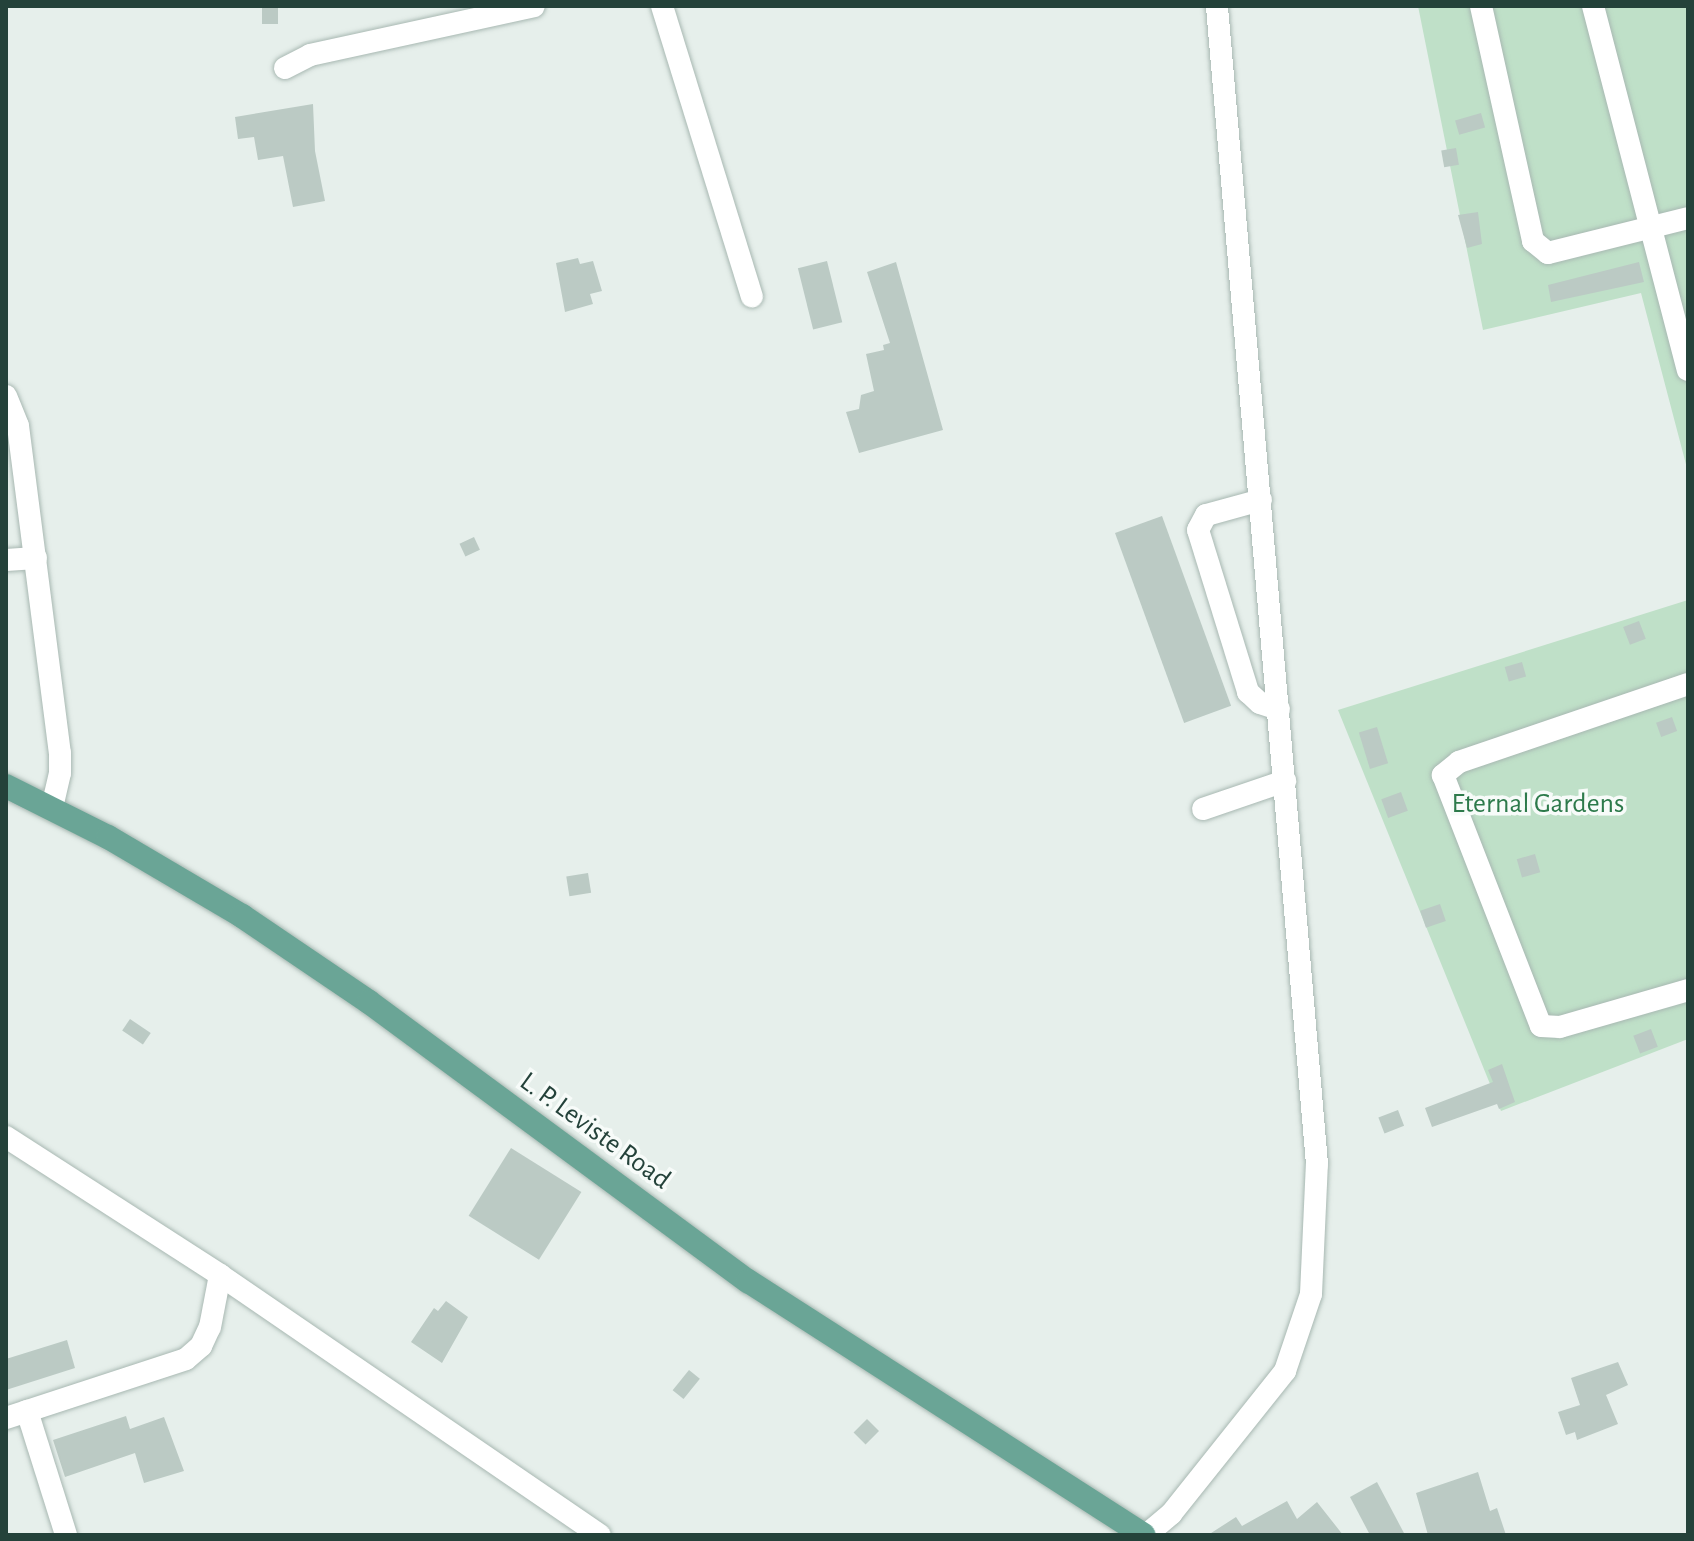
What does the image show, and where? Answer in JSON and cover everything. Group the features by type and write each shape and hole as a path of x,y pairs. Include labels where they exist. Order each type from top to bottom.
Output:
{"main road":[{"name":"L. P. Leviste Road","path":"6,786 52,808 242,916 369,1002 748,1281 1145,1535"}],"street":[{"path":"285,68 310,55 534,6"},
{"path":"662,6 752,296"},
{"path":"1145,1535 1170,1524 1285,1371 1311,1294 1317,1164 1217,6"},
{"path":"1481,6 1533,241 1548,253 1688,218"},
{"path":"1593,6 1688,370"},
{"path":"6,396 18,426 60,753 52,808"},
{"path":"1261,500 1206,515 1198,530 1248,692 1260,703 1279,709"},
{"path":"6,560 36,558"},
{"path":"1688,684 1459,762 1443,775 1541,1026 1560,1027 1688,990"},
{"path":"1203,809 1285,781"},
{"path":"6,1137 220,1275 600,1535"},
{"path":"66,1535 16,1414 186,1359 201,1346 210,1327 220,1275"}],"green space":[{"path":"1418,6 1688,6 1688,472 1641,293 1483,330"},
{"name":"Eternal Gardens","path":"1688,600 1688,1039 1501,1111 1338,710"}],"building":[{"path":"262,6 278,6 278,24 262,24"},
{"path":"313,104 315,151 325,201 293,207 283,156 258,160 254,137 238,139 235,117"},
{"path":"1481,113 1485,127 1459,135 1455,120"},
{"path":"1456,148 1459,165 1444,167 1441,151"},
{"path":"1478,212 1482,244 1467,248 1458,215"},
{"path":"578,258 580,264 593,261 602,291 590,294 593,304 565,312 556,263"},
{"path":"827,261 842,322 813,329 798,268"},
{"path":"896,262 943,430 859,453 846,412 859,409 861,395 874,391 866,354 884,350 883,345 890,343 867,272"},
{"path":"1639,262 1644,282 1551,302 1548,285"},
{"path":"1162,516 1231,706 1184,723 1115,533"},
{"path":"474,537 480,550 465,556 459,544"},
{"path":"1639,621 1646,639 1630,645 1623,627"},
{"path":"1522,662 1526,676 1509,681 1505,667"},
{"path":"1672,717 1677,731 1661,737 1656,723"},
{"path":"1377,727 1388,763 1370,769 1359,733"},
{"path":"1401,792 1408,811 1388,818 1381,799"},
{"path":"1535,854 1540,872 1522,878 1517,859"},
{"path":"588,873 591,893 569,896 566,876"},
{"path":"1440,904 1446,921 1426,928 1420,911"},
{"path":"130,1019 151,1033 143,1045 122,1031"},
{"path":"1651,1029 1658,1047 1640,1054 1633,1036"},
{"path":"1502,1064 1515,1102 1499,1109 1497,1104 1432,1127 1425,1108 1493,1082 1488,1070"},
{"path":"1398,1110 1404,1126 1384,1133 1378,1118"},
{"path":"511,1148 581,1192 539,1260 469,1216"},
{"path":"446,1301 468,1317 442,1363 411,1342 434,1308 438,1311"},
{"path":"67,1340 75,1368 6,1390 6,1359"},
{"path":"1618,1362 1628,1385 1606,1395 1618,1424 1577,1440 1575,1432 1566,1435 1558,1412 1580,1405 1571,1378"},
{"path":"689,1370 700,1379 684,1399 673,1390"},
{"path":"126,1416 130,1429 164,1417 184,1471 144,1483 135,1453 65,1477 53,1440"},
{"path":"867,1419 879,1431 866,1444 854,1432"},
{"path":"1478,1472 1490,1511 1497,1508 1506,1535 1428,1535 1416,1493"},
{"path":"1377,1482 1405,1535 1370,1535 1350,1497"},
{"path":"1287,1501 1297,1519 1317,1502 1343,1535 1208,1535 1236,1517 1242,1526"}]}
